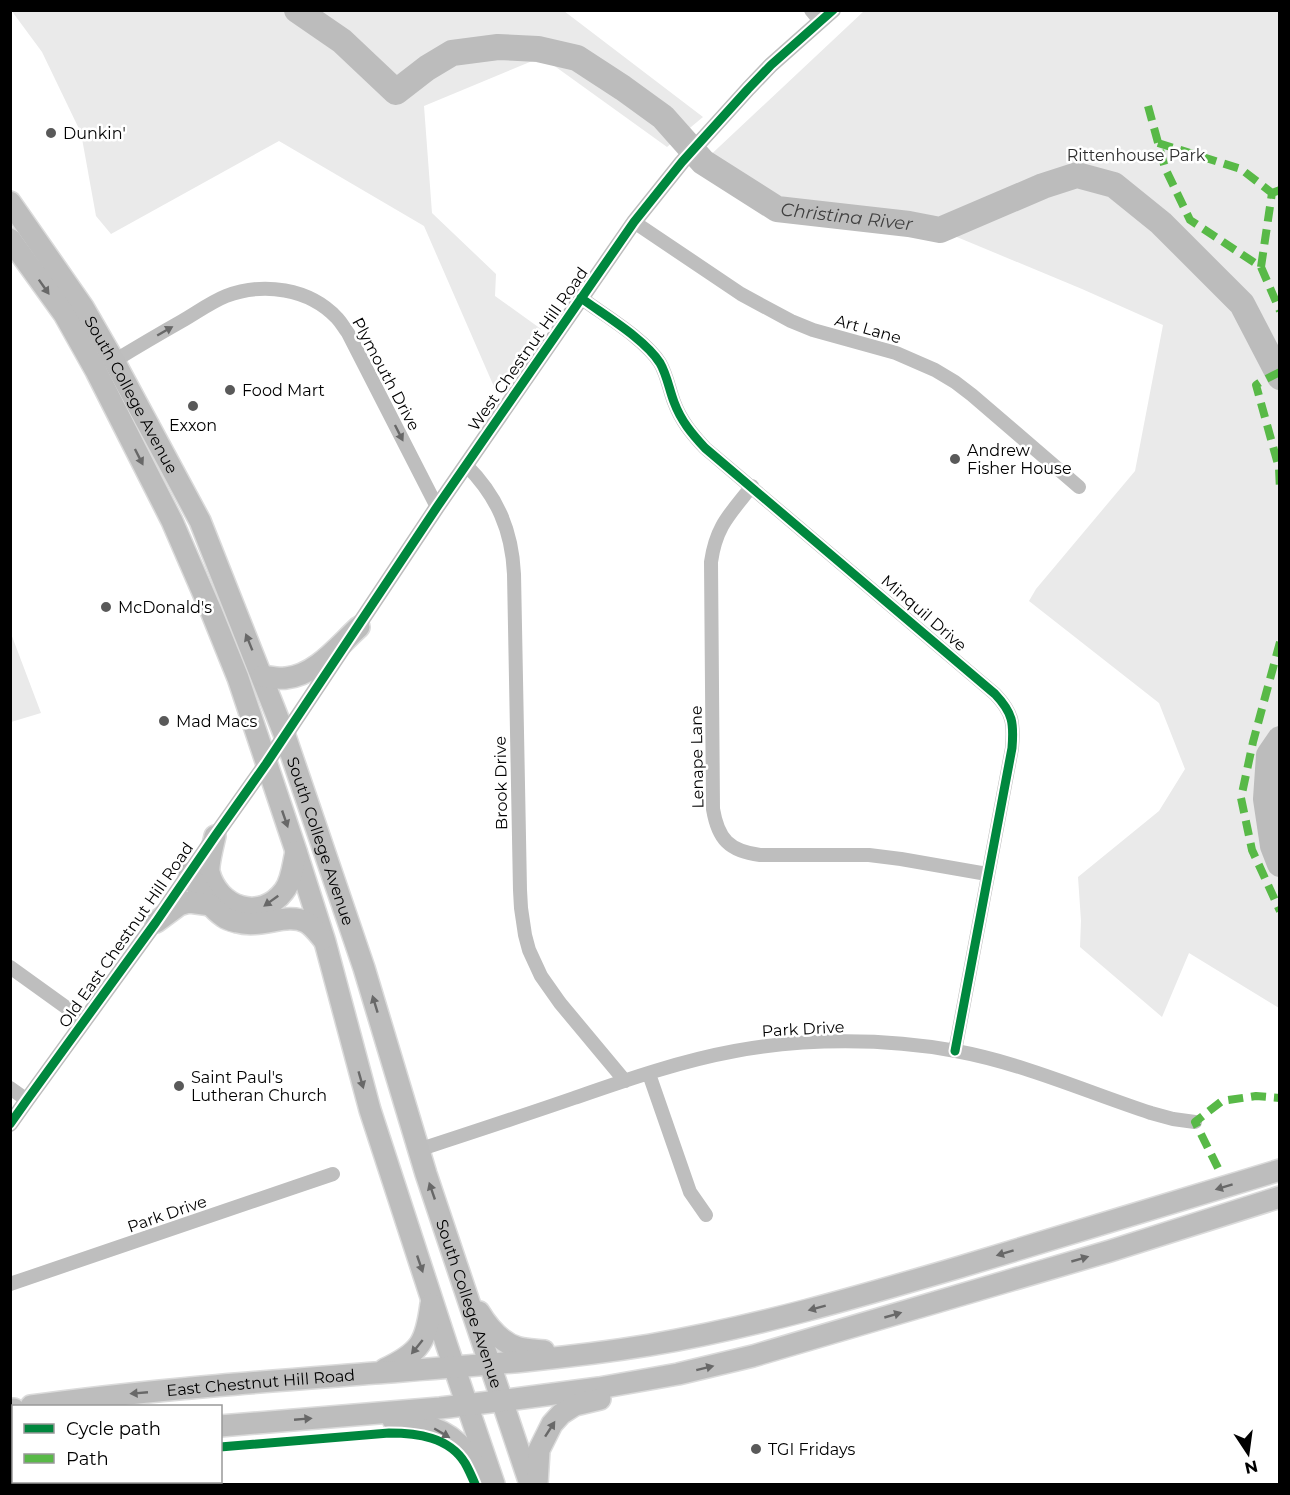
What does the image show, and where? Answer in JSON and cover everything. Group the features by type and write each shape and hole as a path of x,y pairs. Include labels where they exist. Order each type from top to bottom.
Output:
{"main road":[{"name":"South College Avenue","path":"10,202 83,307 200,521 285,736 364,968 418,1150 530,1485"},
{"name":"South College Avenue","path":"10,239 64,314 96,371 172,521 238,678 325,942 370,1110 494,1485"},
{"path":"262,676 285,678 303,674 318,664 359,627"},
{"path":"215,836 209,870 216,887 229,902 241,907 254,909 265,907 284,891 289,882 296,851"},
{"path":"189,874 211,905 226,919 247,925 294,919 307,922 325,942"},
{"path":"156,922 179,905 189,902 211,905"},
{"path":"464,1286 492,1330 517,1348 577,1355 626,1349 801,1312 1280,1170"},
{"path":"222,1426 502,1401 553,1395 678,1374 753,1356 1110,1251 1273,1200"},
{"path":"376,1373 404,1360 416,1351 424,1339 432,1300"},
{"name":"East Chestnut Hill Road","path":"46,1405 119,1395 491,1365 577,1355"},
{"path":"537,1485 539,1450 552,1424 561,1414 575,1405 622,1393 678,1374"},
{"path":"344,1416 415,1422 433,1427 464,1449 487,1485"}],"street":[{"name":"West Chestnut Hill Road","path":"285,736 437,507 634,222 682,162 748,89 821,14"},
{"name":"Art Lane","path":"634,222 741,294 791,321 813,330 896,353 945,376 972,395 1079,487"},
{"name":"Plymouth Drive","path":"114,361 205,307 242,291 277,289 312,299 337,318 348,333 437,507"},
{"name":"Minquil Drive","path":"581,298 636,338 655,355 685,426 705,448 986,687 1004,704 1011,715 1013,736 955,1050"},
{"name":"Brook Drive","path":"466,465 484,484 498,508 508,534 513,561 520,890 525,935 534,963 550,990 625,1081"},
{"name":"Lenape Lane","path":"752,486 717,535 711,562 713,802 717,828 729,844 747,854 869,855 987,874"},
{"name":"Old East Chestnut Hill Road","path":"10,1124 156,922 285,736"},
{"path":"10,967 85,1021"},
{"name":"Park Drive","path":"418,1150 625,1081 712,1056 736,1051 821,1042 874,1042 955,1050 999,1061 1151,1113 1195,1122"},
{"path":"650,1074 690,1192 706,1215"},
{"path":"10,1088 27,1100"},
{"name":"Park Drive","path":"10,1284 333,1174"}],"green space":[{"path":"11,10 564,11 703,117 667,147 542,57 424,106 432,213 496,274 495,296 541,329 495,389 424,226 279,141 111,234 96,216 81,133 42,52"},
{"name":"Rittenhouse Park","path":"1049,10 1051,12 1053,10 1279,11 1279,1008 1189,953 1162,1017 1080,947 1078,877 1159,811 1185,769 1159,703 1029,601 1036,589 1135,471 1163,325 940,230 909,224 777,209 703,162 864,11"},
{"path":"10,631 41,713 11,722 10,722"}],"waterway":[{"name":"Christina River","path":"297,10 342,41 396,92 427,68 452,53 498,47 538,49 577,58 663,117 703,162 777,209 909,224 940,230 1043,186 1077,175 1114,185 1161,223 1242,304 1280,377"},
{"name":"Christina River","path":"1280,739 1269,755 1266,799 1273,846 1280,864"}],"marked path":[{"path":"1148,106 1165,168 1190,220 1261,267 1280,311"},
{"path":"1158,143 1241,169 1272,193"},
{"path":"1261,267 1272,193 1280,190"},
{"path":"1280,372 1256,385 1279,468 1280,490"},
{"path":"1280,642 1253,742 1241,798 1252,850 1280,911"},
{"path":"1218,1168 1195,1122 1222,1101 1256,1096 1280,1098"}],"cycle path":[{"path":"10,1124 156,922 266,764 437,507 634,222 682,162 748,89 771,65 833,10"},
{"path":"581,298 634,336 653,354 660,363 680,415 705,448 995,694 1009,713 1013,732 1012,748 955,1051"},
{"path":"222,1447 389,1433 410,1434 431,1438 450,1447 465,1463 475,1484"}],"place":[{"name":"Dunkin'","path":"51,133"},
{"name":"Food Mart","path":"230,390"},
{"name":"Exxon","path":"193,406"},
{"name":"Andrew Fisher House","path":"955,459"},
{"name":"McDonald's","path":"106,607"},
{"name":"Mad Macs","path":"164,721"},
{"name":"Saint Paul's Lutheran Church","path":"179,1086"},
{"name":"TGI Fridays","path":"756,1449"}]}
